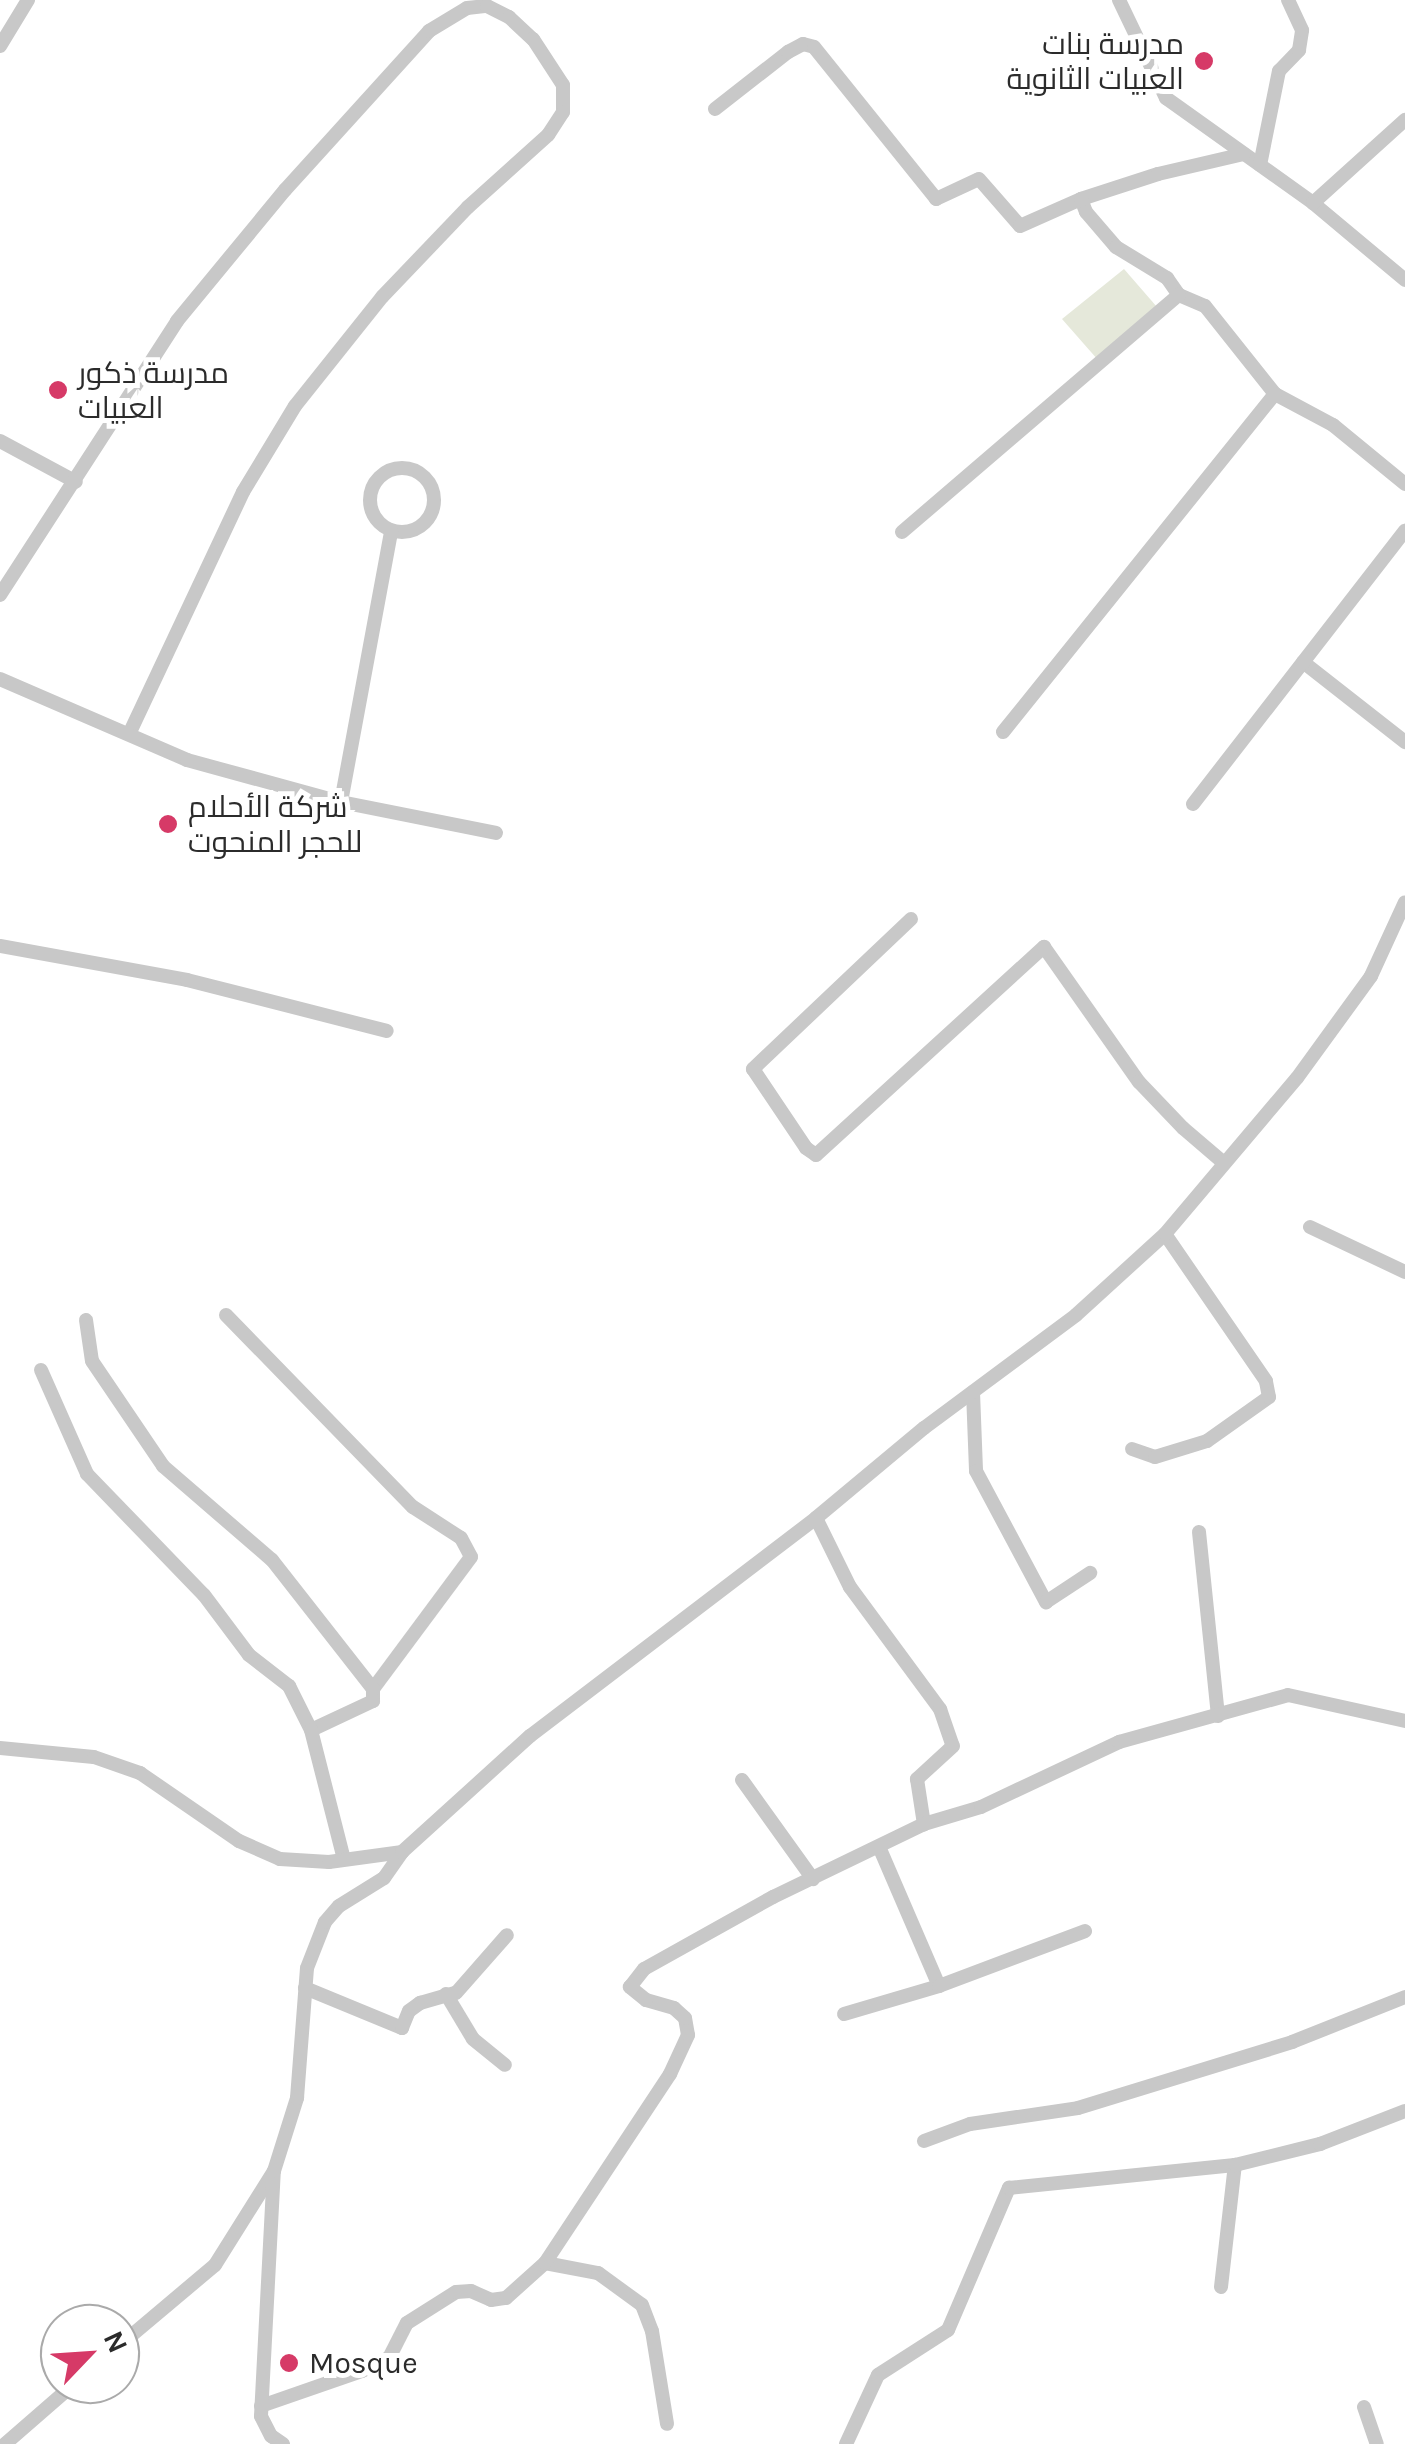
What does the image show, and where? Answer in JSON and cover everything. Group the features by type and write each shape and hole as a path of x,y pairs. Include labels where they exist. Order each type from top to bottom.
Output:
{"street":[{"path":"0,46 28,0"},
{"path":"1119,0 1166,98 1313,204 1405,280"},
{"path":"1260,165 1280,71 1299,50 1302,30 1288,0"},
{"path":"0,595 177,320 285,190 429,31 467,8 487,6 509,17 533,39 563,86 563,112 548,135 468,208 382,297 295,406 243,492 130,732"},
{"path":"715,109 803,44 814,47 936,198 979,180 1020,226 1081,199 1158,174 1244,154"},
{"path":"1313,204 1405,120"},
{"path":"1081,199 1086,212 1116,247 1168,278 1179,295 1205,306 1275,394 1333,424 1405,484"},
{"path":"902,532 1179,295"},
{"path":"1003,732 1275,394"},
{"path":"1,442 76,482"},
{"path":"409,468 433,488 434,509 422,526 391,531 371,507 373,486 388,471 409,468"},
{"path":"342,802 391,531"},
{"path":"1193,804 1405,531"},
{"path":"1304,662 1405,742"},
{"path":"0,679 130,732 187,760 342,802 496,833"},
{"path":"140,2328 215,2265 274,2171 298,2098 305,1988 314,1940 339,1906 384,1878 402,1852 530,1736 1076,1315 1166,1234 1296,1078 1371,976 1405,902"},
{"path":"911,919 754,1069 806,1148 816,1155 1044,947 1140,1082 1182,1128 1224,1162"},
{"path":"0,946 187,980 388,1031"},
{"path":"1310,1227 1405,1272"},
{"path":"1132,1450 1155,1457 1206,1440 1269,1397 1266,1381 1166,1234"},
{"path":"226,1314 413,1507 461,1538 470,1557 373,1689 373,1702 311,1730"},
{"path":"86,1320 92,1361 163,1466 272,1560 373,1689"},
{"path":"42,1370 87,1474 204,1595 249,1655 289,1686 311,1730 344,1859"},
{"path":"973,1392 976,1471 1046,1602 1090,1574"},
{"path":"816,1518 850,1587 940,1708 953,1746 917,1779 924,1824"},
{"path":"1199,1532 1218,1716"},
{"path":"261,2406 389,2358 406,2323 456,2292 471,2291 491,2300 506,2298 545,2263 670,2074 688,2035 685,2018 674,2008 646,2000 630,1986 634,1977 924,1824 981,1807 1120,1742 1288,1694 1405,1721"},
{"path":"0,1748 94,1756 140,1773 239,1841 280,1859 344,1859 402,1852"},
{"path":"742,1780 814,1879"},
{"path":"880,1849 939,1986"},
{"path":"844,2014 939,1986 1085,1930"},
{"path":"305,1988 402,2028 409,2010 456,1993 507,1935"},
{"path":"446,1994 473,2039 505,2065"},
{"path":"924,2141 970,2124 1078,2108 1292,2042 1405,1996"},
{"path":"846,2444 878,2375 948,2330 1010,2188 1235,2164 1320,2144 1405,2111"},
{"path":"1221,2288 1235,2164"},
{"path":"274,2171 261,2416 277,2443"},
{"path":"545,2263 598,2273 642,2305 652,2331 667,2424"},
{"path":"3,2443 50,2404"},
{"path":"1364,2407 1377,2444"}],"shaded area":[{"path":"1124,269 1157,307 1098,360 1062,319"}],"place":[{"name":"مدرسة بنات العبيات الثانوية","path":"1204,61"},
{"name":"مدرسة ذكور العبيات","path":"58,390"},
{"name":"شركة الأحلام للحجر المنحوت","path":"168,824"},
{"name":"Mosque","path":"289,2363"}]}
